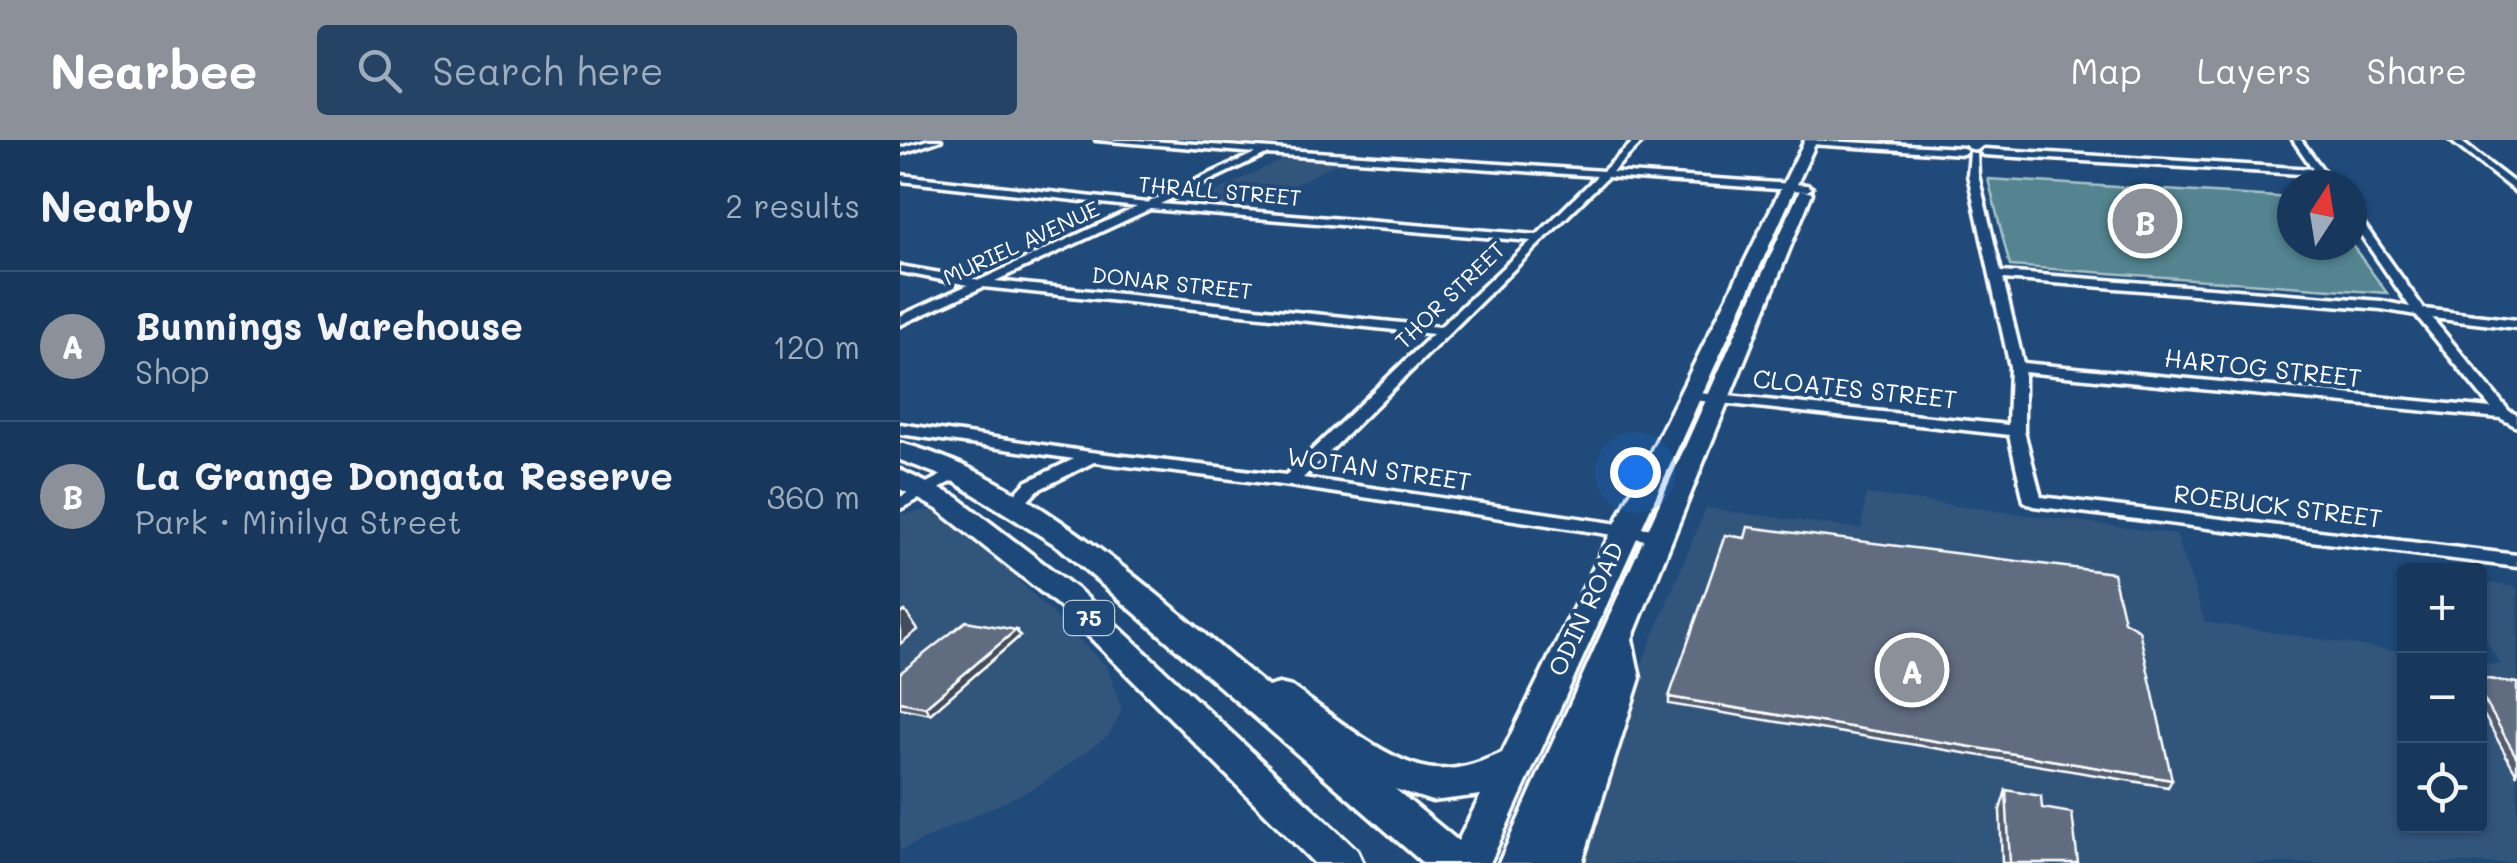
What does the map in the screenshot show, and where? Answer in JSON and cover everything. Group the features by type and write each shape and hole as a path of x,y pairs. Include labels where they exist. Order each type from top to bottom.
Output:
{"main road":[{"name":"ODIN ROAD","path":"1469,863 1623,531 1703,397 1818,141"},
{"name":"ODIN ROAD","path":"1520,863 1660,536 1703,397"},
{"name":"75","path":"900,451 957,472 1069,541 1454,863"},
{"name":"75","path":"908,490 990,535 1070,599 1342,863"},
{"path":"1190,639 1404,778 1431,786 1468,782 1513,765"},
{"path":"1561,863 1623,678 1617,640"}],"street":[{"path":"900,152 937,140"},
{"path":"1100,140 1798,188"},
{"path":"1188,146 1202,140"},
{"name":"THOR STREET","path":"1290,480 1640,140"},
{"path":"2297,140 2318,170"},
{"path":"2454,140 2517,190"},
{"path":"1818,141 2289,170"},
{"path":"1973,149 1973,175 2016,367 2016,431"},
{"name":"MURIEL AVENUE","path":"900,320 1267,151"},
{"path":"1168,207 1284,152"},
{"path":"2494,172 2517,174"},
{"name":"THRALL STREET","path":"900,178 1150,206 1538,238"},
{"path":"2367,236 2420,312 2511,418"},
{"name":"DONAR STREET","path":"900,269 978,283 1440,331"},
{"path":"1994,276 2381,305 2517,324"},
{"name":"HARTOG STREET","path":"2016,367 2511,418"},
{"name":"CLOATES STREET","path":"1703,397 2016,431"},
{"name":"WOTAN STREET","path":"900,429 1090,458 1290,480 1660,536"},
{"name":"ROEBUCK STREET","path":"2016,431 2034,501 2517,560"},
{"path":"1014,505 1032,486 1090,458"},
{"path":"908,490 957,472"}],"shaded area":[{"path":"1285,158 1338,162 1250,209 1192,203"},
{"path":"1866,494 2176,534 2205,622 2397,651 2397,833 2487,833 2487,664 2501,665 2487,642 2487,583 2517,587 2517,863 1572,863 1575,825 1706,508 1861,529"},
{"path":"927,510 939,513 1011,573 1107,667 1122,710 1109,735 1040,785 900,851 900,515"}],"green space":[{"path":"1988,179 2277,197 2277,260 2363,260 2387,293 2010,266"}],"building":[{"path":"1748,527 2113,573 2124,621 2139,630 2172,780 1669,697 1725,535 1745,538"},
{"path":"966,621 1016,630 925,707 900,702 900,673"},
{"path":"2487,679 2517,683 2517,758 2487,704"},
{"path":"2006,790 2041,796 2042,808 2072,813 2078,863 2010,863"}],"place":[{"name":"La Grange Dongata Reserve","path":"2145,221"},
{"name":"Bunnings Warehouse","path":"1912,670"}]}
